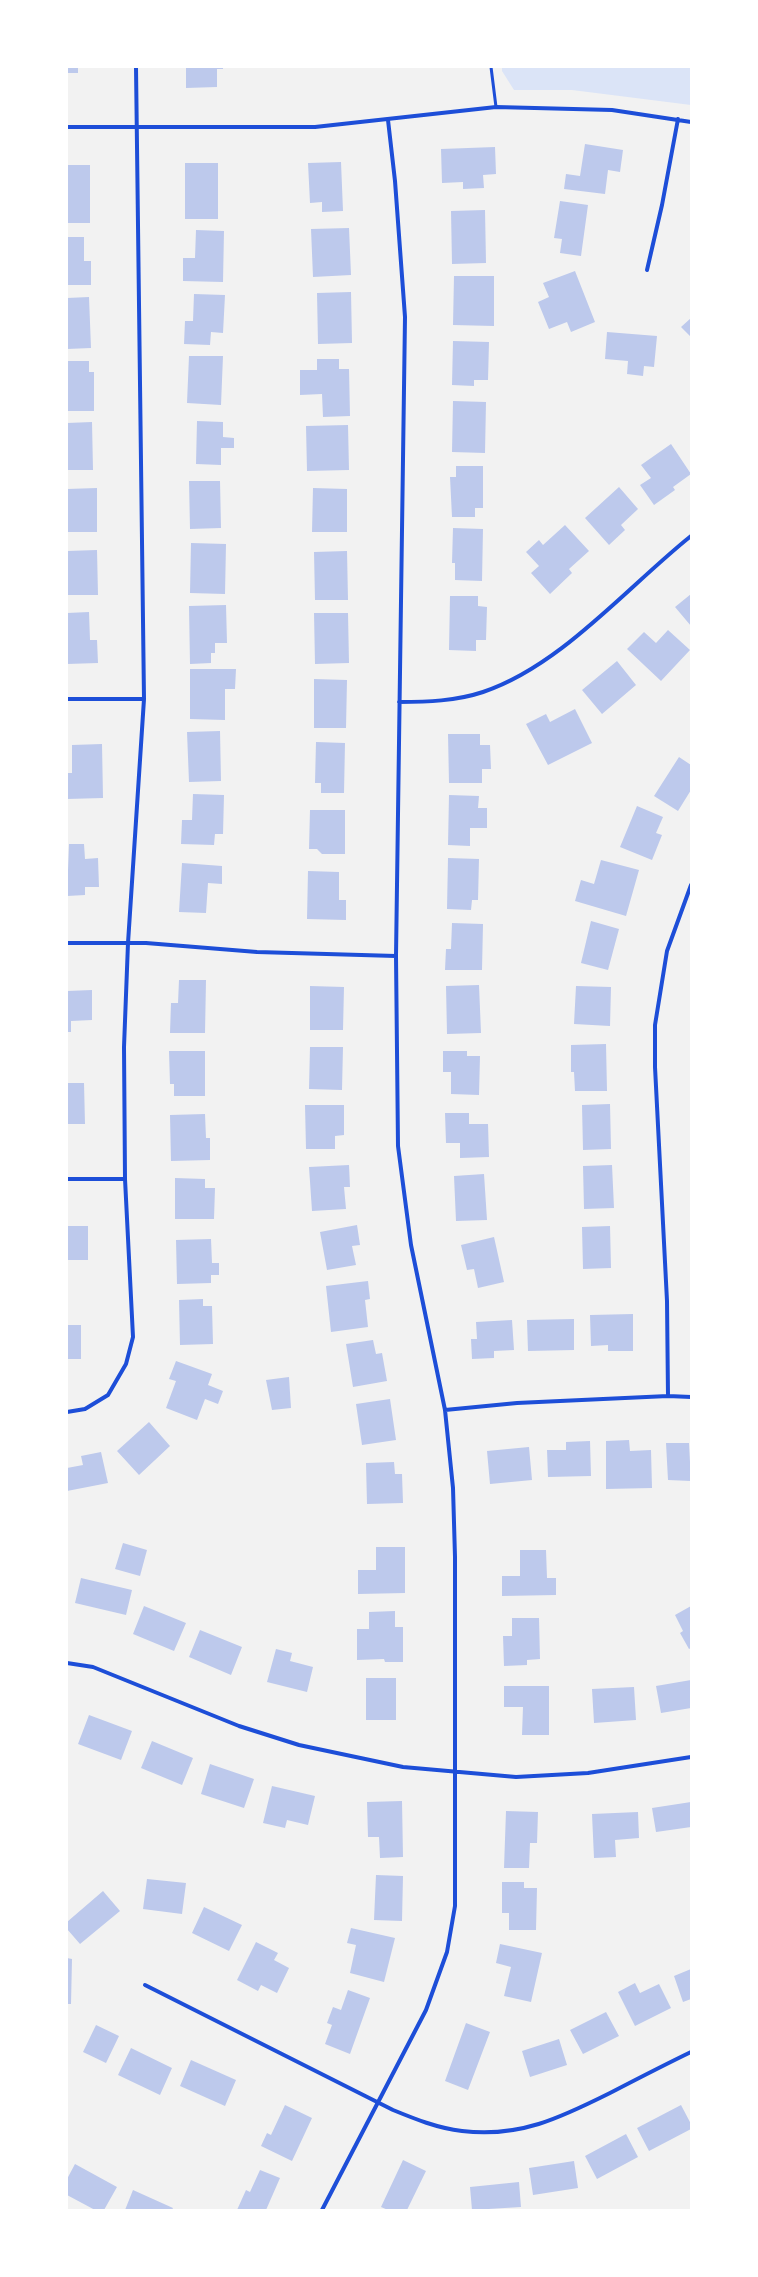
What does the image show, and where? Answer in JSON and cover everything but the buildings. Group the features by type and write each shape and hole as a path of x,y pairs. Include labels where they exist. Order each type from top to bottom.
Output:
{"street":[{"path":"67,1412 85,1409 108,1395 126,1364 133,1336 125,1179 124,1047 128,943 144,699 143,484 138,339 136,67"},
{"path":"67,127 315,127 496,107 612,110 691,122"},
{"path":"647,270 662,205 678,119"},
{"path":"322,2210 426,2010 447,1952 455,1906 455,1557 453,1488 445,1410 411,1245 398,1146 396,956 405,317 395,181 388,120"},
{"path":"399,702 440,700 465,696 496,687 522,675 562,647 691,536"},
{"path":"67,699 144,699"},
{"path":"668,1396 666,1287 654,1067 654,1025 667,951 691,884"},
{"path":"67,943 128,943 257,952 396,956"},
{"path":"67,1179 125,1179"},
{"path":"445,1410 517,1403 668,1396 691,1397"},
{"path":"67,1662 93,1667 239,1726 299,1745 403,1767 454,1773 516,1777 588,1773 691,1757"},
{"path":"145,1985 379,2102 429,2124 443,2128 475,2132 514,2131 541,2125 562,2117 691,2052"}],"lane":[{"path":"491,67 496,107"}],"shaded area":[{"path":"502,67 691,67 691,105 572,90 514,90 502,71"}]}
